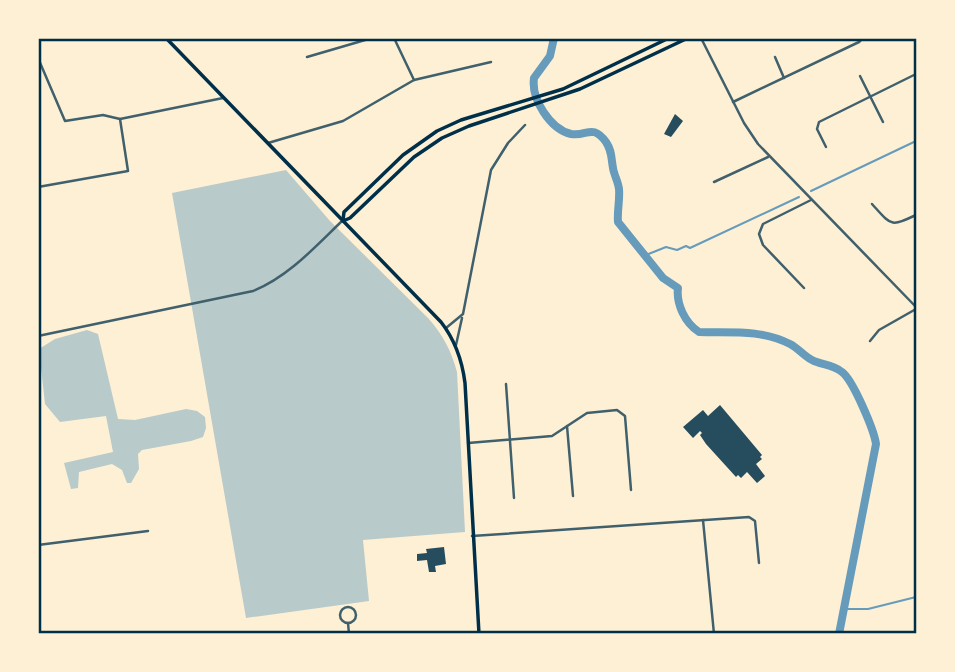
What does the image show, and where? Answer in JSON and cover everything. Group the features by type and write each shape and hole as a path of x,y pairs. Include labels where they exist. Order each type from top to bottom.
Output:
{"main road":[{"path":"166,38 446,328 456,345 463,372 479,634"},
{"path":"342,221 344,212 403,155 428,136 461,120 532,100 592,76 669,38"},
{"path":"342,221 350,218 414,157 436,141 469,126 549,100 618,72 688,38"}],"street":[{"path":"307,57 372,38"},
{"path":"394,38 414,80"},
{"path":"701,38 748,131 769,157 916,308 879,330 870,341"},
{"path":"733,102 863,38"},
{"path":"775,57 784,78"},
{"path":"38,58 65,121 103,115 120,119 223,98"},
{"path":"268,143 343,121 414,80 491,62"},
{"path":"826,147 817,129 819,122 916,74"},
{"path":"860,76 883,122"},
{"path":"38,187 128,171 120,119"},
{"path":"456,345 491,170 508,143 525,125"},
{"path":"714,182 769,157"},
{"path":"804,288 763,245 759,234 763,225 811,200"},
{"path":"872,204 891,223 896,224 916,215"},
{"path":"38,336 253,291 298,263 342,221"},
{"path":"446,328 463,314"},
{"path":"506,384 514,498"},
{"path":"468,443 552,436 580,416 617,410 624,413 626,420 631,490"},
{"path":"567,426 573,496"},
{"path":"472,536 754,519 759,563"},
{"path":"704,520 714,634"},
{"path":"38,545 148,531"},
{"path":"347,607 354,610 356,615 354,620 348,623 341,619 340,614 342,609 347,607"},
{"path":"348,623 348,634"}],"shaded area":[{"path":"286,170 330,221 428,318 449,350 457,372 465,532 363,540 369,601 246,618 172,193"},
{"path":"87,330 98,334 118,419 135,420 186,409 197,411 205,417 206,428 203,437 142,450 138,454 139,469 131,483 127,483 122,470 112,464 79,472 78,488 71,489 64,463 113,452 106,416 60,422 45,404 39,349 55,339"}],"building":[{"path":"675,114 683,121 671,137 664,134"},
{"path":"720,405 762,455 762,459 756,464 765,476 757,483 747,472 741,478 738,475 736,477 706,444 700,431 693,438 683,427 703,410 708,416"},
{"path":"444,547 446,564 435,566 436,572 429,572 427,560 417,561 417,554 427,553 426,549"}],"waterway":[{"path":"554,38 550,56 534,78 539,104 549,120 563,131 571,134 597,133 606,142 619,189 618,222 663,278 678,288 680,307 690,324 699,332 745,333 779,339 812,360 842,372 857,395 876,444 839,634"},
{"path":"811,191 916,141"},
{"path":"646,255 666,247 677,250 686,246 690,248 799,197"},
{"path":"845,609 868,609 916,597"}]}
